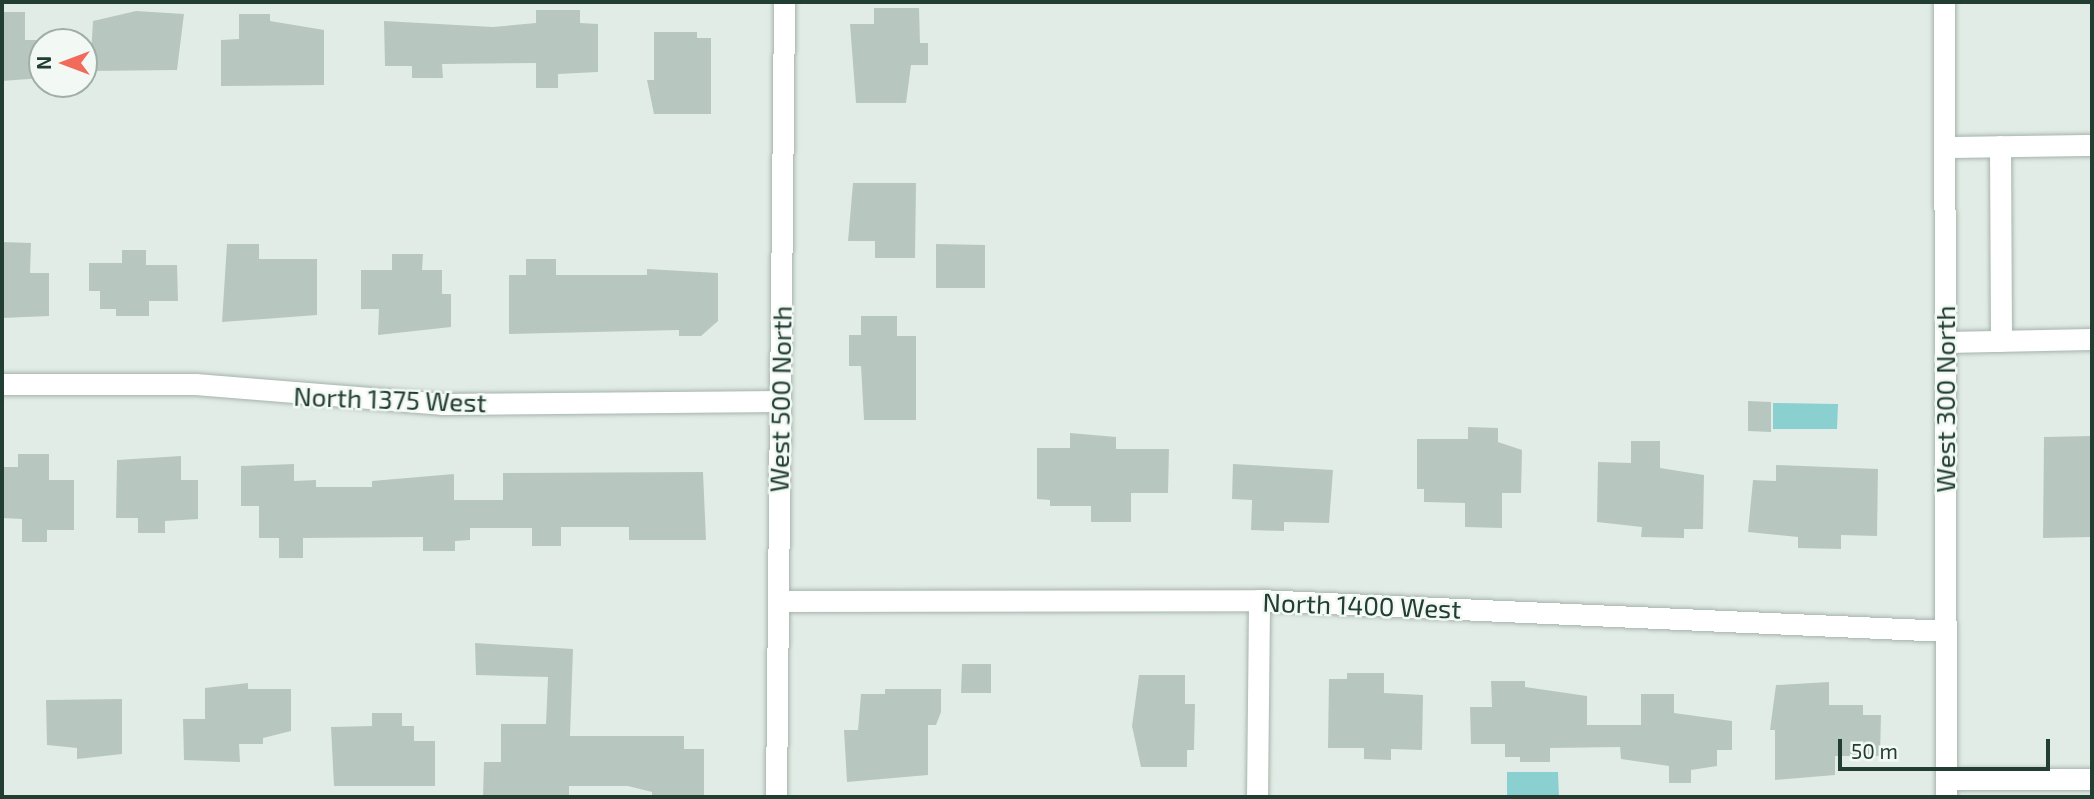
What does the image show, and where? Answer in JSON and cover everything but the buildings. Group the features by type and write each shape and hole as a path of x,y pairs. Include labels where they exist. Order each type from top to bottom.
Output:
{"street":[{"name":"West 500 North","path":"776,797 784,2"},
{"name":"West 300 North","path":"1944,2 1946,788"},
{"path":"1945,147 2092,145"},
{"path":"2000,146 2001,341"},
{"path":"1945,342 2092,339"},
{"name":"North 1375 West","path":"2,384 194,384 441,404 780,401"},
{"path":"1257,797 1259,600"},
{"name":"North 1400 West","path":"778,601 1259,600 1945,631"},
{"path":"1946,788 2092,779"}],"water":[{"path":"1773,403 1838,404 1837,429 1773,429"},
{"path":"1507,772 1558,772 1559,797 1507,797"}]}
